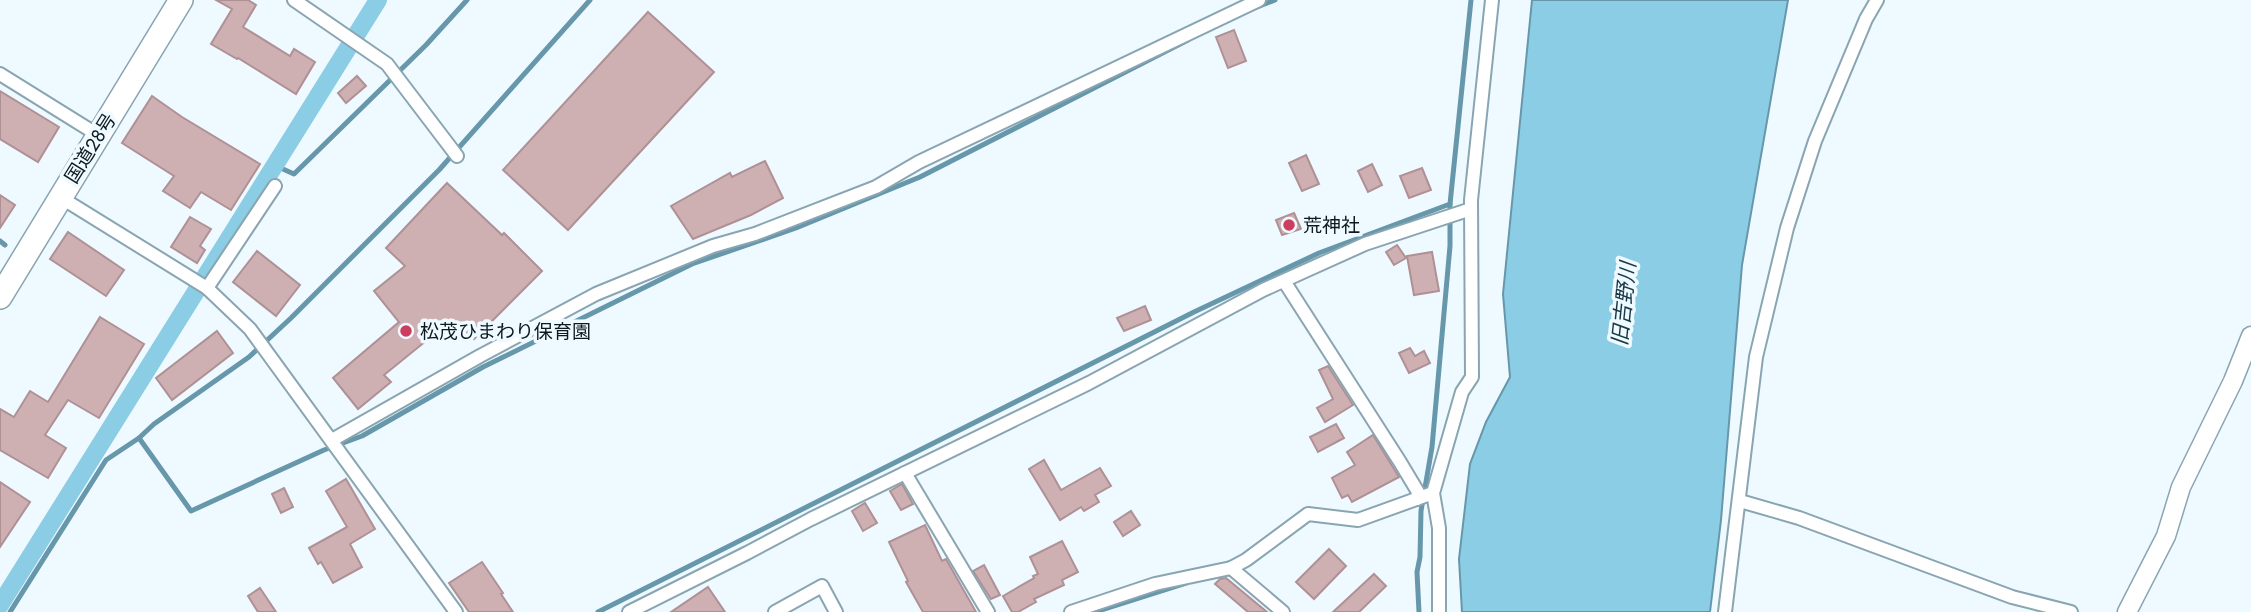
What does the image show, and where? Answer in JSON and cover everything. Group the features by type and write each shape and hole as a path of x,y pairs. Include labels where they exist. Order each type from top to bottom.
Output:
{"highway":[{"name":"国道28号","path":"0,297 181,0"}],"street":[{"path":"294,0 387,64 457,156"},
{"path":"332,440 596,294 713,246 755,234 876,187 930,157 1259,0"},
{"path":"1439,612 1439,528 1433,493 1462,392 1472,377 1471,209 1492,0"},
{"path":"1725,612 1756,357 1787,228 1815,142 1866,19 1877,0"},
{"path":"0,74 98,135"},
{"path":"207,288 275,186"},
{"path":"60,197 207,288 250,329 456,612"},
{"path":"628,612 905,472 1089,383 1263,290 1365,244 1471,209"},
{"path":"1284,281 1412,482 1418,492 1418,499"},
{"path":"2127,612 2166,536 2181,487 2233,381 2251,337"},
{"path":"905,472 988,612"},
{"path":"1072,612 1155,584 1231,569 1308,514 1358,520 1433,493"},
{"path":"1740,501 1799,518 2012,597 2071,612"},
{"path":"1231,569 1283,612"},
{"path":"775,612 822,586 836,612"}],"water":[{"name":"旧吉野川","path":"1532,0 1788,0 1742,265 1721,520 1710,612 1462,612 1459,559 1470,464 1486,422 1510,377 1503,294"}],"building":[{"path":"216,0 248,0 256,5 243,27 290,56 294,49 315,62 296,94 211,44 232,9"},
{"path":"648,12 714,72 568,230 503,170"},
{"path":"1234,30 1246,61 1228,68 1216,37"},
{"path":"357,76 366,86 346,103 338,93"},
{"path":"0,91 59,127 38,162 0,139"},
{"path":"152,96 260,164 231,210 201,192 190,208 163,191 174,176 122,143"},
{"path":"1306,155 1319,184 1302,191 1289,163"},
{"path":"765,161 783,198 751,215 693,239 671,206 730,173 732,177"},
{"path":"1372,164 1382,185 1368,192 1358,171"},
{"path":"1422,168 1431,190 1409,198 1400,176"},
{"path":"447,183 542,271 474,339 453,319 384,375 391,382 358,409 333,378 399,322 374,291 405,266 386,248"},
{"path":"0,195 15,205 0,228"},
{"name":"荒神社","path":"1294,213 1301,229 1282,235 1276,220"},
{"path":"190,217 211,229 200,246 205,250 197,263 171,247"},
{"path":"68,232 124,270 106,296 50,259"},
{"path":"1397,245 1406,258 1394,265 1386,252"},
{"path":"257,251 300,285 276,316 233,282"},
{"path":"1432,252 1439,291 1414,295 1407,256"},
{"path":"1145,306 1151,320 1124,331 1117,318"},
{"path":"100,317 144,344 99,418 68,400 45,435 66,448 48,478 0,450 0,409 14,417 30,391 48,402"},
{"path":"217,331 233,353 172,400 156,378"},
{"path":"1410,348 1415,356 1424,351 1430,363 1409,373 1399,353"},
{"path":"1328,366 1353,405 1325,422 1317,408 1333,399 1319,370"},
{"path":"1336,424 1344,438 1318,452 1310,437"},
{"path":"1373,435 1399,477 1352,502 1348,495 1342,498 1332,478 1355,465 1347,452"},
{"path":"1044,460 1061,490 1100,468 1111,486 1095,495 1099,502 1084,511 1081,507 1060,520 1029,469"},
{"path":"346,479 375,529 350,544 362,567 333,583 309,548 347,527 326,491"},
{"path":"0,482 30,502 0,547"},
{"path":"902,484 913,504 901,510 890,491"},
{"path":"284,488 293,507 281,513 272,494"},
{"path":"865,503 877,523 863,531 852,511"},
{"path":"1131,511 1140,525 1123,536 1114,522"},
{"path":"925,525 942,561 946,559 976,612 923,612 906,582 908,581 889,542"},
{"path":"1062,541 1078,572 1062,580 1064,585 1034,599 1036,602 1018,612 1012,612 1003,596 1038,574 1030,557"},
{"path":"1329,549 1346,566 1314,599 1296,582"},
{"path":"482,562 513,612 469,612 449,583"},
{"path":"984,565 1000,595 991,599 973,571"},
{"path":"1374,574 1386,586 1359,612 1333,612"},
{"path":"1226,578 1267,612 1248,612 1215,584"},
{"path":"708,587 725,612 671,612"},
{"path":"260,588 276,612 258,612 248,596"}],"waterway":[{"path":"0,605 378,0"},
{"path":"274,165 294,174 426,45 467,0"},
{"path":"139,438 154,424 249,357 291,318 439,170 590,0"},
{"path":"1257,7 1275,0"},
{"path":"598,612 1194,312 1319,253 1450,204 1471,0"},
{"path":"10,612 106,460 139,438 191,511 324,450 362,436 483,367 692,264 796,228 920,177 1188,40"},
{"path":"1419,612 1417,572 1421,511 1432,447 1450,246 1450,204"},
{"path":"0,241 5,245"},
{"path":"1095,612 1186,583"}],"place":[{"name":"荒神社","path":"1289,225"},
{"name":"松茂ひまわり保育園","path":"406,331"}]}
